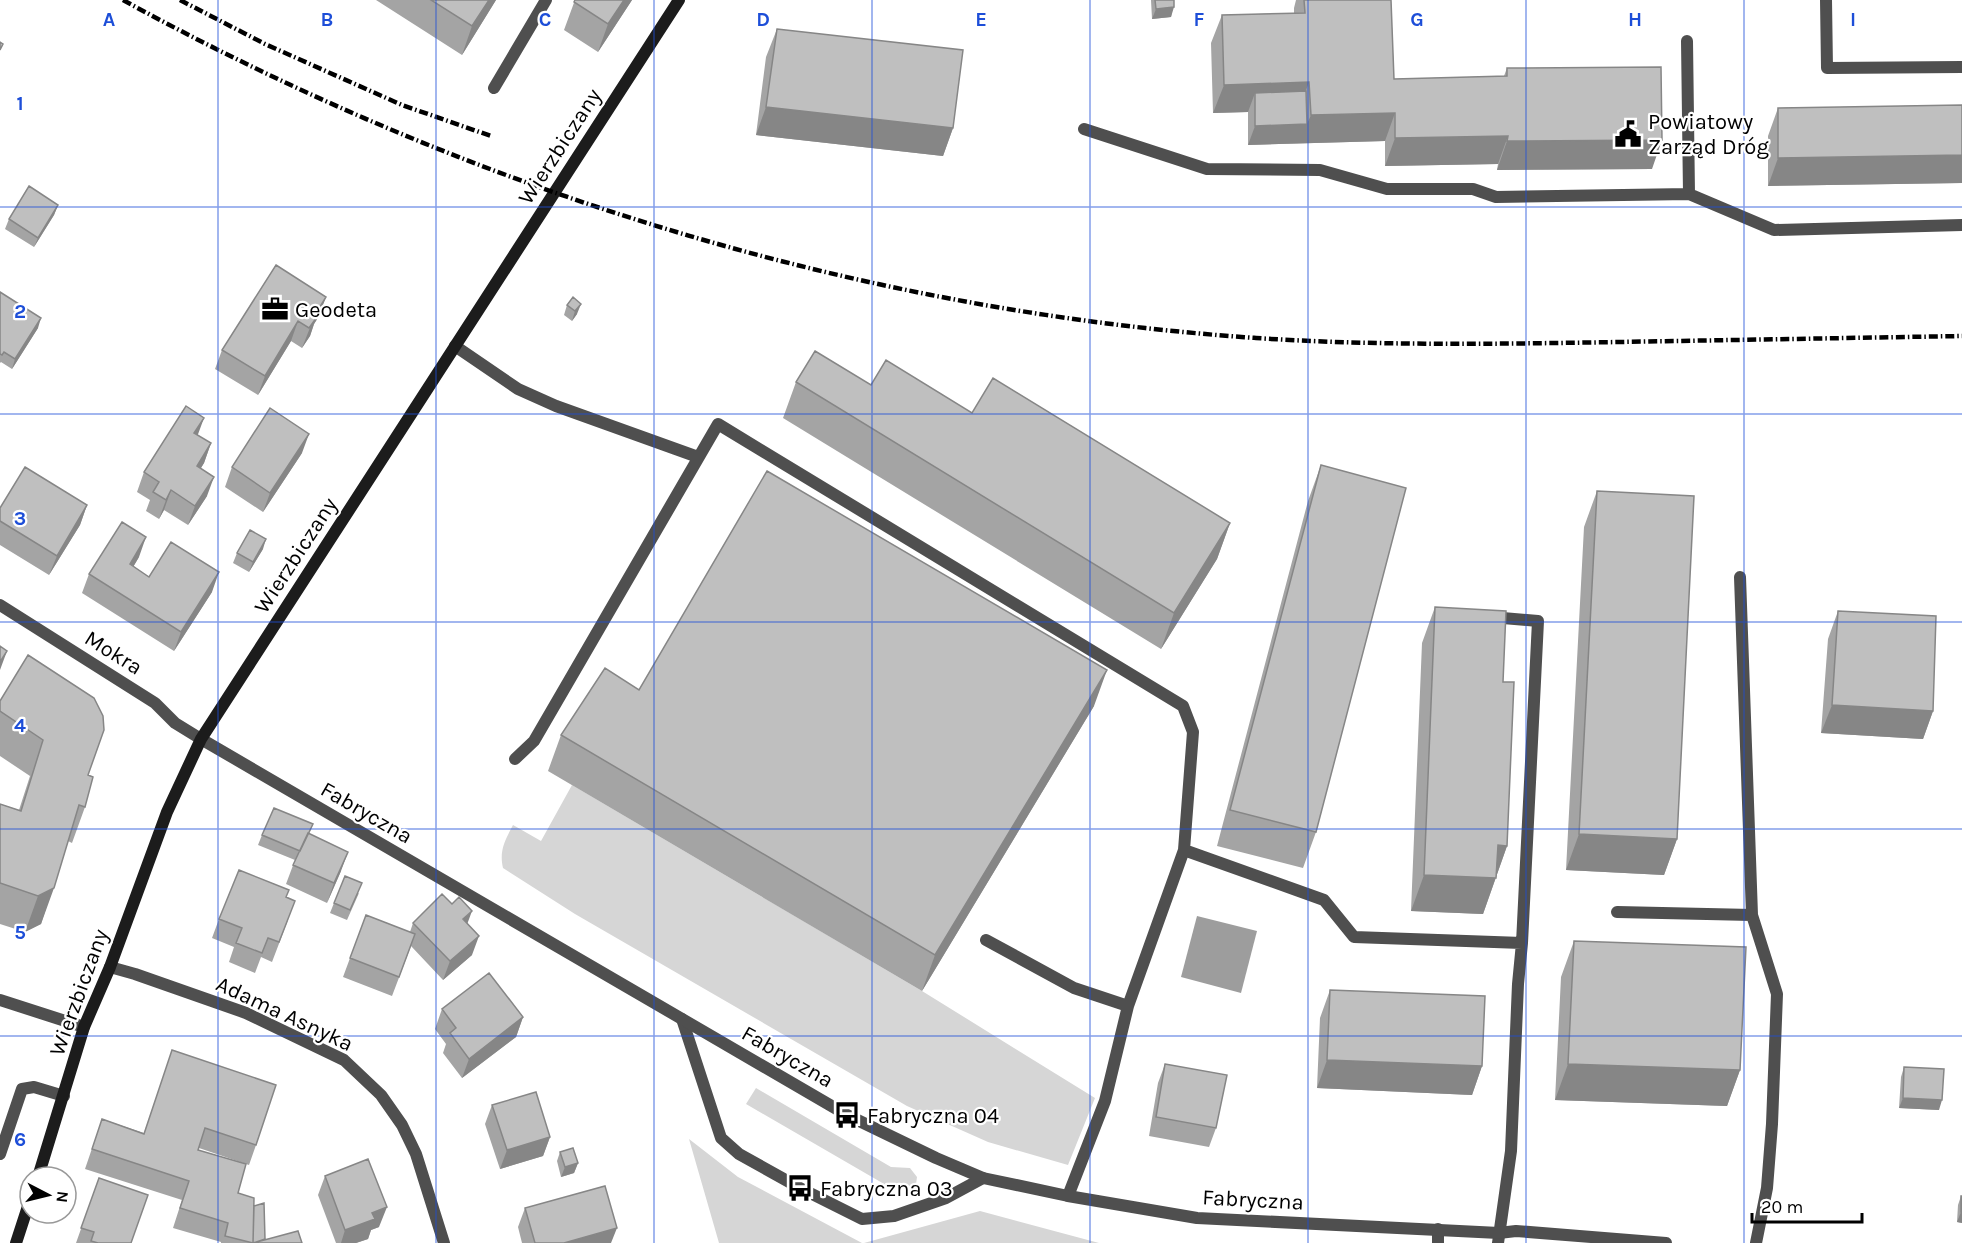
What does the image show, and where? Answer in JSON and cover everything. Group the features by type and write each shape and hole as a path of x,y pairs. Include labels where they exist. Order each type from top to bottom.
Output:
{"street":[{"path":"494,88 546,0"},
{"name":"Wierzbiczany","path":"42,1165 84,1027 110,967 167,812 201,739 679,0"},
{"path":"1826,0 1827,68 1962,67"},
{"path":"1687,41 1689,194"},
{"path":"1084,129 1207,169 1320,170 1387,189 1473,189 1496,197 1689,194 1774,230 1962,225"},
{"path":"455,346 518,389 556,406 698,457"},
{"path":"515,759 534,741 718,424 1183,706 1193,732 1184,849 1128,1006 1105,1101 1068,1196"},
{"path":"1740,577 1752,915 1777,994 1770,1156 1767,1188 1756,1243"},
{"name":"Mokra","path":"0,605 155,703 175,723 201,739"},
{"path":"1479,616 1538,621 1511,1151 1498,1238"},
{"name":"Fabryczna","path":"201,739 847,1115 983,1178 1068,1196 1197,1218 1438,1229 1498,1238 1516,1231 1666,1243"},
{"path":"1184,849 1324,900 1354,937 1522,943"},
{"path":"1617,912 1752,915"},
{"path":"987,940 1074,988 1128,1006"},
{"name":"Adama Asnyka","path":"110,967 246,1013 344,1060 381,1095 402,1125 416,1154 444,1243"},
{"path":"0,1000 84,1027"},
{"path":"682,1019 721,1138 739,1154 800,1188 862,1219 894,1216 946,1198 983,1178"},
{"path":"0,1154 22,1089 34,1087 64,1096"},
{"path":"16,1243 22,1225"},
{"path":"1438,1229 1438,1243"}],"shaded area":[{"path":"572,785 922,991 1095,1098 1068,1165 988,1142 907,1106 575,914 503,868 502,851 513,825 541,841"},
{"path":"1197,916 1257,931 1241,993 1181,977"},
{"path":"756,1088 891,1167 910,1168 917,1177 916,1184 891,1188 746,1104"},
{"path":"689,1139 738,1177 862,1243 719,1243"},
{"path":"980,1211 1099,1243 864,1243"}],"building":[{"path":"431,0 489,0 472,26"},
{"path":"575,0 624,0 608,24 574,2"},
{"path":"1155,0 1174,0 1174,7 1156,9"},
{"path":"1304,0 1391,0 1394,79 1507,76 1507,68 1661,67 1662,140 1507,141 1508,136 1395,138 1395,113 1311,115 1309,82 1224,85 1222,15 1305,13"},
{"path":"777,29 963,50 953,128 766,107"},
{"path":"1306,91 1307,124 1255,126 1255,93"},
{"path":"1962,105 1962,155 1778,158 1778,108"},
{"path":"29,186 58,205 38,238 9,219"},
{"path":"276,265 326,297 309,328 298,321 265,376 222,350"},
{"path":"0,292 41,318 15,359 4,352 0,354"},
{"path":"573,297 581,304 575,311 567,305"},
{"path":"815,351 871,385 886,360 972,413 993,378 1230,523 1174,613 796,382"},
{"path":"186,406 204,418 194,433 211,443 197,466 214,477 195,506 171,490 166,500 153,492 159,482 144,472"},
{"path":"270,408 309,434 270,493 232,467"},
{"path":"1321,465 1406,488 1316,832 1230,810"},
{"path":"25,467 87,505 57,556 0,521 0,508"},
{"path":"767,471 1107,670 935,955 561,735 605,668 639,690"},
{"path":"1597,491 1694,496 1677,839 1579,834"},
{"path":"122,522 146,537 130,564 149,577 171,542 219,572 181,632 89,574"},
{"path":"250,530 266,539 253,562 237,553"},
{"path":"1435,607 1506,611 1503,682 1514,682 1507,846 1498,845 1496,878 1424,875"},
{"path":"1838,611 1936,616 1933,711 1832,705"},
{"path":"0,646 7,651 0,662"},
{"path":"28,655 94,698 103,716 104,730 88,775 93,777 85,807 79,805 54,888 38,896 0,883 0,804 21,811 43,740 0,711 0,701"},
{"path":"274,808 313,824 300,851 262,835"},
{"path":"308,833 348,852 334,883 293,865"},
{"path":"239,870 289,890 286,897 295,901 279,942 268,938 262,953 236,943 242,928 219,919"},
{"path":"345,876 362,883 350,910 334,903"},
{"path":"442,894 452,904 459,897 472,911 463,919 479,936 450,961 413,923"},
{"path":"366,915 415,934 399,977 350,958"},
{"path":"1574,941 1746,947 1740,1070 1568,1064"},
{"path":"489,973 523,1017 469,1059 450,1033 456,1028 442,1009"},
{"path":"1330,990 1485,996 1482,1066 1327,1060"},
{"path":"172,1050 276,1085 256,1145 205,1128 198,1150 246,1164 238,1193 254,1198 253,1243 225,1236 228,1223 180,1208 189,1181 92,1149 102,1119 144,1134"},
{"path":"1165,1064 1227,1075 1216,1128 1156,1117"},
{"path":"1904,1067 1944,1069 1942,1100 1903,1098"},
{"path":"536,1092 550,1137 507,1150 492,1105"},
{"path":"573,1148 578,1163 565,1167 560,1152"},
{"path":"368,1159 387,1207 372,1213 375,1219 345,1230 325,1176"},
{"path":"99,1178 148,1195 131,1243 91,1241 94,1232 81,1228"},
{"path":"605,1186 617,1228 564,1243 535,1243 525,1208"},
{"path":"264,1203 265,1239 253,1243 254,1206"},
{"path":"298,1231 302,1243 253,1243"}],"railway":[{"path":"123,0 255,68 391,130 530,184 672,230 815,270 961,301 1108,324 1256,338 1347,342 1438,344 1962,336"},
{"path":"180,0 265,44 402,105 491,136"}],"place":[{"name":"Powiatowy Zarząd Dróg","path":"1628,134"},
{"name":"Geodeta","path":"275,309"},
{"name":"Fabryczna 04","path":"847,1115"},
{"name":"Fabryczna 03","path":"800,1188"}]}
